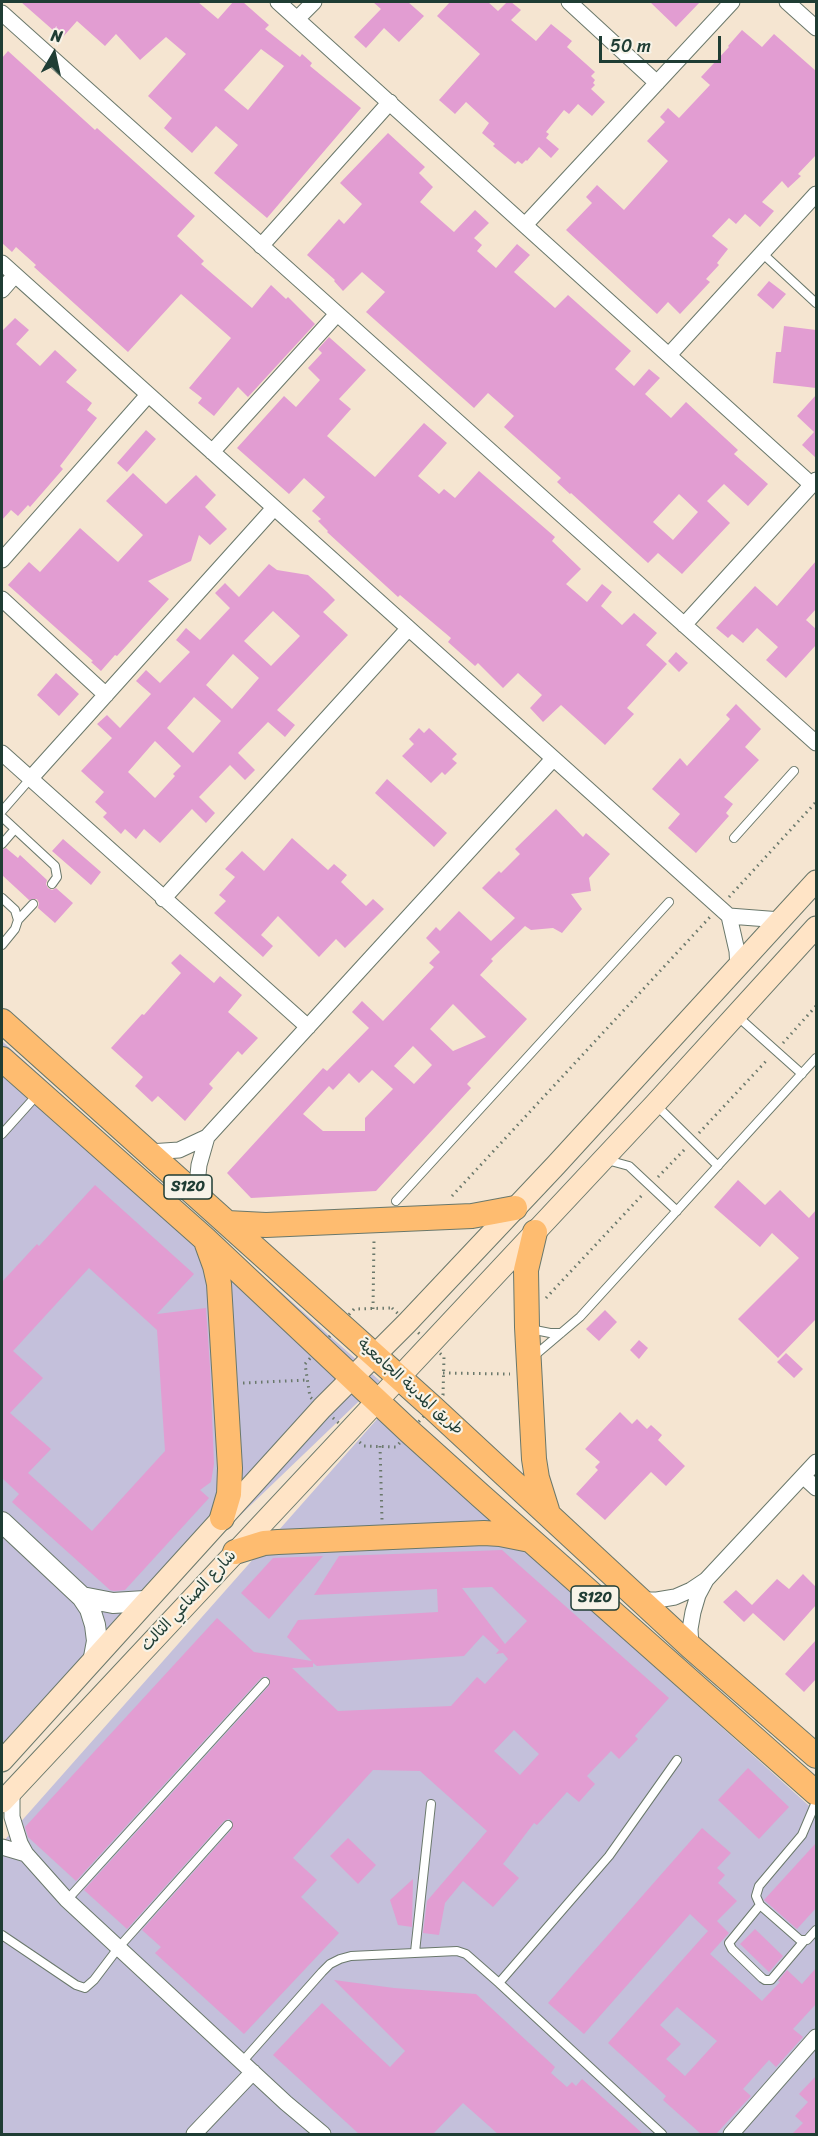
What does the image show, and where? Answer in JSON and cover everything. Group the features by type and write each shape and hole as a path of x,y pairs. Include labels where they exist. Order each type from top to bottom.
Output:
{"main road":[{"name":"شارع الصناعي الثالث","path":"2,1761 94,1657 333,1397 515,1208 816,881"},
{"name":"شارع الصناعي الثالث","path":"7,1797 655,1104 816,927"},
{"name":"طريق المدينة الجامعية","path":"2,1021 375,1355 691,1647 816,1756"},
{"name":"طريق المدينة الجامعية","path":"2,1059 205,1239 401,1424 816,1793"},
{"path":"227,1223 260,1225 472,1216 515,1208"},
{"path":"535,1232 526,1270 528,1428 537,1478 549,1515"},
{"path":"205,1239 218,1275 225,1384 230,1481 222,1518"},
{"path":"330,1356 347,1349 354,1336"},
{"path":"394,1336 404,1353 416,1359"},
{"path":"333,1397 339,1397 350,1404 357,1421"},
{"path":"401,1424 403,1410 407,1405 412,1401 423,1399"},
{"path":"235,1551 264,1543 484,1533 530,1540"}],"street":[{"path":"278,2 669,355 814,482 684,625"},
{"path":"297,19 314,2"},
{"path":"569,2 657,83"},
{"path":"525,225 732,2"},
{"path":"787,2 816,28"},
{"path":"2,14 816,743"},
{"path":"261,246 390,102"},
{"path":"669,355 816,194"},
{"path":"2,263 724,912 737,951 738,968"},
{"path":"2,290 15,275"},
{"path":"212,452 337,314"},
{"path":"2,560 148,395"},
{"path":"30,778 274,508"},
{"path":"2,599 106,694"},
{"path":"163,899 408,629"},
{"path":"2,753 308,1027"},
{"path":"148,1152 179,1150 207,1137 553,759"},
{"path":"724,912 781,920"},
{"path":"196,1194 199,1165 207,1137"},
{"path":"639,1600 675,1597 706,1580 816,1462"},
{"path":"803,1476 816,1488"},
{"path":"2,1522 82,1597 95,1625 97,1641 94,1657"},
{"path":"691,1647 690,1629 693,1612 706,1580"},
{"path":"82,1597 113,1603 145,1601"},
{"path":"7,1797 15,1830 26,1854 67,1900 323,2134"},
{"path":"2,1847 26,1854"},
{"path":"731,2134 816,2037"},
{"path":"194,2134 248,2067"}],"lane":[{"path":"762,253 816,303"},
{"path":"734,838 794,771"},
{"path":"2,811 30,778"},
{"path":"2,817 55,866 57,877 52,884"},
{"path":"2,844 15,829"},
{"path":"2,898 15,910 18,920"},
{"path":"396,1201 669,902"},
{"path":"2,945 15,929 18,920 33,904"},
{"path":"735,1014 802,1074"},
{"path":"527,1348 539,1351 580,1317 816,1058"},
{"path":"2,1134 39,1092"},
{"path":"655,1104 718,1166"},
{"path":"601,1160 611,1160 629,1166 677,1211"},
{"path":"527,1348 549,1333 561,1333"},
{"path":"67,1900 265,1682"},
{"path":"499,1983 609,1856 677,1760"},
{"path":"804,1941 797,1938 760,1905 756,1891 798,1842 807,1827 816,1802"},
{"path":"415,1952 431,1804"},
{"path":"2,1935 76,1985 85,1988 94,1980 118,1947 228,1825"},
{"path":"760,1905 729,1943 732,1949 762,1978 771,1980 816,1930"},
{"path":"248,2067 330,1964 351,1956 457,1951 466,1954 499,1983 662,2134"}],"path":[{"path":"432,1218 724,912 816,802"},
{"path":"443,1373 527,1348 651,1185 816,1006"},
{"path":"373,1309 373,1240 381,1239 380,1220"},
{"path":"225,1384 307,1380"},
{"path":"380,1446 383,1538"}],"shaded area":[{"path":"2,1041 380,1381 2,1744"},
{"path":"378,1418 816,1812 816,2134 2,2134 2,1843"}],"building":[{"path":"21,2 198,2 218,19 233,2 243,2 269,25 265,29 300,57 302,54 312,63 310,66 361,108 267,218 214,173 238,145 216,126 192,153 164,128 172,118 148,96 186,54 166,37 140,60 116,34 105,46 77,21 62,38","holes":["261,49 284,66 248,110 224,90"]},
{"path":"373,2 408,2 424,16 399,42 384,28 366,48 354,37 381,9"},
{"path":"450,2 488,2 498,11 507,2 511,2 521,10 511,20 536,41 551,24 572,41 567,47 595,72 591,76 595,80 593,83 595,85 591,89 605,102 592,116 578,104 569,114 564,110 546,132 549,134 546,138 559,149 551,158 539,147 527,161 522,164 518,161 515,164 493,146 495,144 482,133 489,123 466,102 455,114 439,100 480,54 437,16"},
{"path":"650,2 700,2 676,27"},
{"path":"742,30 762,47 774,34 816,71 816,155 798,174 801,176 788,188 782,181 762,202 774,211 760,227 745,214 736,224 729,218 712,236 728,249 717,263 719,265 706,279 710,282 680,314 668,302 657,314 566,230 592,203 586,197 597,185 624,210 668,161 647,141 665,122 660,117 668,108 679,118 710,85 701,77"},
{"path":"8,51 195,216 177,236 204,261 201,264 252,308 271,285 286,299 288,297 315,324 248,397 238,387 214,416 198,403 202,398 189,388 231,338 181,294 128,352 34,267 36,265 16,247 12,252 2,243 2,58"},
{"path":"388,133 425,167 419,173 433,187 420,202 454,232 475,210 489,223 474,238 482,245 477,251 496,268 517,244 530,255 514,272 555,308 568,295 631,351 615,369 634,386 649,369 660,378 645,394 671,418 686,402 738,450 734,454 768,484 748,506 724,484 707,501 730,523 682,574 658,553 648,563 557,482 561,478 504,427 514,416 488,393 474,408 366,312 385,292 362,272 343,291 335,280 307,255 339,219 344,224 362,204 340,183","holes":["679,494 698,512 673,540 653,522"]},
{"path":"769,281 786,294 773,309 757,295"},
{"path":"15,318 29,330 16,344 40,366 55,350 77,370 66,382 92,403 87,410 97,418 60,466 63,469 30,507 28,505 18,516 11,510 2,520 2,331"},
{"path":"784,326 816,330 816,388 773,383 776,352 781,352"},
{"path":"329,337 366,370 339,399 351,409 327,436 375,477 424,423 447,443 418,476 439,494 444,489 455,498 479,471 555,537 552,541 581,569 566,584 587,602 602,584 612,592 601,606 622,625 634,613 657,633 646,645 667,664 627,708 634,714 605,745 561,705 543,722 530,708 542,695 518,673 503,688 478,663 475,666 448,642 451,638 400,595 398,597 327,532 318,521 321,519 312,511 325,497 304,478 289,494 237,448 284,396 296,407 320,380 308,368 322,353 318,349"},
{"path":"816,395 816,458 802,445 814,432 797,416"},
{"path":"146,430 156,439 127,472 117,463"},
{"path":"133,473 166,504 196,475 216,495 205,507 227,529 210,545 199,535 191,561 148,581 169,599 101,671 91,662 93,661 8,585 29,562 40,572 80,528 118,562 143,535 106,501"},
{"path":"816,561 816,609 806,620 816,629 816,645 786,678 766,660 778,647 757,628 743,643 732,634 728,638 716,628 755,586 777,606"},
{"path":"269,564 277,570 308,575 335,600 323,612 348,635 277,710 295,725 285,737 268,722 238,753 255,770 245,780 230,765 199,797 215,813 206,823 192,809 160,843 144,829 136,839 125,829 121,834 103,817 107,813 95,802 104,792 81,771 112,738 97,724 107,715 120,728 151,694 136,681 146,670 160,683 190,652 176,640 186,628 200,640 230,608 215,593 225,583 239,597","holes":["273,611 300,636 271,666 244,641","233,654 259,678 232,709 206,685","194,697 221,721 193,753 167,728","155,741 181,766 155,798 128,772"]},
{"path":"676,652 688,663 679,672 668,661"},
{"path":"56,673 79,694 59,716 37,695"},
{"path":"736,704 761,729 745,747 759,760 724,797 733,804 726,813 729,816 696,853 668,828 680,814 652,789 680,758 687,766 730,719 726,715"},
{"path":"419,728 424,733 429,728 457,754 452,759 457,763 445,775 442,772 431,783 402,756 414,744 409,739"},
{"path":"387,779 447,833 434,847 375,793"},
{"path":"556,809 583,837 586,833 610,854 589,878 591,891 571,894 582,909 562,933 553,928 531,930 525,926 491,959 493,961 480,975 527,1019 467,1084 471,1088 376,1191 251,1198 227,1173 323,1068 327,1071 369,1028 352,1012 362,1001 383,1021 434,967 429,963 440,952 426,938 436,927 440,931 459,911 491,941 515,918 482,888 520,854 515,849","holes":["453,1004 486,1037 453,1051 430,1029","413,1046 432,1065 414,1084 394,1066","372,1070 393,1089 365,1118 365,1131 323,1131 303,1114 329,1086 333,1090 349,1073 359,1083"]},
{"path":"292,838 328,870 334,864 347,875 341,882 366,906 373,899 384,909 345,948 336,939 319,957 278,916 261,935 273,946 263,957 214,913 226,901 219,895 235,877 225,869 242,851 264,871"},
{"path":"63,839 101,872 91,885 52,851"},
{"path":"6,848 18,858 20,855 47,880 48,888 52,890 56,888 73,903 55,923 38,908 37,899 29,900 2,875 2,850"},
{"path":"180,954 214,983 220,976 242,995 228,1012 258,1038 242,1055 238,1051 209,1084 213,1088 185,1121 158,1096 152,1102 135,1086 143,1077 111,1048 181,973 171,963"},
{"path":"738,1180 765,1205 780,1190 809,1218 816,1210 816,1319 778,1358 738,1319 799,1258 772,1233 760,1247 714,1207"},
{"path":"95,1185 194,1274 157,1314 206,1308 214,1464 211,1482 200,1490 209,1498 125,1590 110,1590 12,1502 19,1494 2,1478 2,1282 37,1244 39,1246","holes":["89,1268 157,1330 165,1451 92,1531 28,1473 51,1449 10,1413 43,1378 13,1351"]},
{"path":"605,1310 617,1322 599,1341 586,1329"},
{"path":"639,1340 648,1348 639,1359 630,1350"},
{"path":"786,1353 803,1369 794,1378 777,1362"},
{"path":"620,1412 632,1424 637,1419 647,1429 651,1425 662,1435 658,1440 685,1466 666,1486 651,1472 605,1520 576,1494 598,1470 595,1467 600,1462 585,1449"},
{"path":"502,1550 669,1698 635,1736 638,1739 619,1759 611,1751 587,1776 595,1784 579,1802 567,1792 537,1825 534,1823 503,1864 519,1878 493,1907 463,1881 445,1903 439,1935 423,1933 427,1901 487,1831 420,1771 373,1770 293,1858 317,1880 301,1897 339,1933 244,2034 155,1953 161,1947 142,1930 232,1829 232,1821 229,1819 224,1821 127,1929 84,1890 269,1686 270,1680 266,1676 261,1678 76,1881 28,1837 25,1827 217,1618 254,1652 312,1661 287,1637 298,1620 438,1612 437,1589 314,1595 339,1556","holes":["492,1587 527,1621 505,1644 462,1588","483,1635 499,1650 496,1654 503,1653 508,1659 485,1684 477,1677 451,1706 338,1711 292,1668 313,1667 313,1663 317,1666 464,1656","514,1730 539,1754 520,1775 494,1751"]},
{"path":"323,1556 269,1619 241,1593 273,1558"},
{"path":"803,1574 816,1587 816,1605 784,1641 753,1613 744,1622 723,1602 736,1590 752,1605 777,1579 789,1589"},
{"path":"816,1640 816,1679 804,1692 785,1674"},
{"path":"748,1768 789,1807 759,1839 718,1800"},
{"path":"702,1828 731,1853 717,1868 725,1875 718,1883 737,1901 717,1921 729,1933 710,1954 762,2001 780,1982 778,1981 787,1970 802,1984 816,1968 816,2004 793,2029 803,2037 776,2067 769,2060 743,2089 751,2096 716,2134 701,2134 663,2100 666,2096 608,2043 708,1931 690,1914 584,2034 548,2003","holes":["677,2007 717,2041 685,2076 666,2059 681,2044 660,2025"]},
{"path":"348,1838 376,1865 358,1884 330,1856"},
{"path":"816,1843 816,1908 797,1929 764,1900"},
{"path":"413,1879 412,1927 398,1925 390,1900"},
{"path":"755,1929 783,1956 769,1972 740,1944"},
{"path":"334,1980 394,1988 476,1994 555,2067 551,2073 567,2087 572,2082 576,2086 582,2079 643,2134 498,2134 463,2103 433,2134 359,2134 273,2055 322,2003 390,2067 405,2051"},
{"path":"816,2076 816,2134 792,2134 803,2123 795,2116 808,2102 799,2094"}]}
